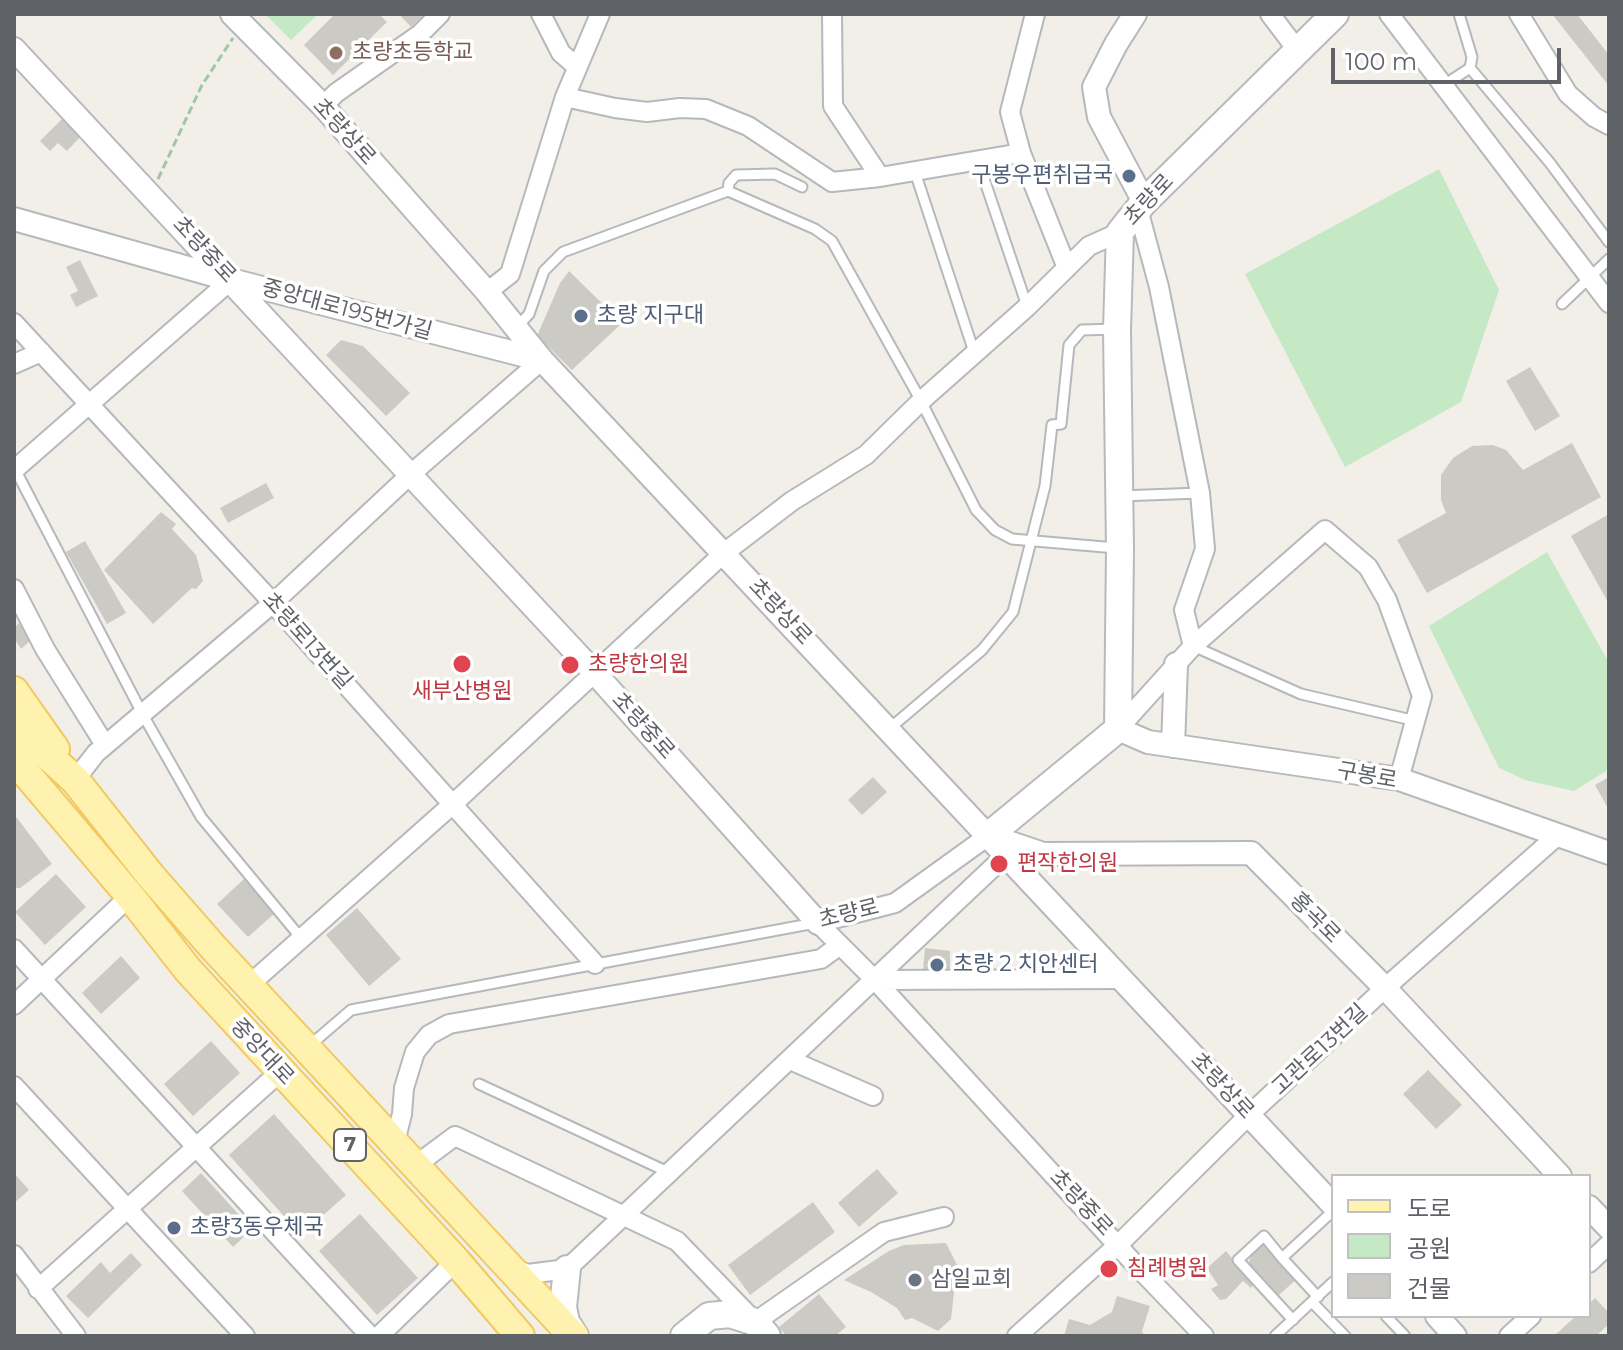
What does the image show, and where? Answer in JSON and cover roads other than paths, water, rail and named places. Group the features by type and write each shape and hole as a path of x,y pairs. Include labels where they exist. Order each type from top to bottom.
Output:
{"main road":[{"name":"초량로","path":"988,836 1118,729 1120,549 1117,329 1120,232 1141,206 1335,14"},
{"name":"중앙대로","path":"14,691 75,780 150,875 573,1335"},
{"name":"중앙대로","path":"14,725 75,780"},
{"name":"중앙대로","path":"14,759 188,970 456,1261 520,1336"},
{"path":"567,1269 563,1307 573,1335"},
{"path":"684,1336 709,1316 730,1314 761,1329"}],"street":[{"path":"323,106 336,93 420,34 440,14"},
{"path":"541,14 561,53 576,66"},
{"path":"487,292 510,274 565,97 600,14"},
{"path":"832,14 833,106 880,177"},
{"path":"1035,14 1010,112 1021,153 1067,268"},
{"path":"1135,14 1094,87 1099,117 1141,206 1200,493 1205,549 1184,610 1193,646"},
{"path":"1270,14 1298,51"},
{"path":"1389,14 1609,303"},
{"path":"1519,14 1568,94 1594,117 1609,125"},
{"name":"초량상로","path":"237,20 323,106 487,292 542,360 1331,1206"},
{"name":"초량중로","path":"17,57 231,280 594,672 818,923 875,980 1204,1336"},
{"path":"565,97 647,112 706,109 748,126 832,182 915,172 1021,153"},
{"name":"중앙대로195번가길","path":"14,219 231,280 542,360"},
{"path":"249,985 454,803 724,553 792,501 866,455 1089,246 1120,232"},
{"path":"15,470 231,280"},
{"name":"초량로13번길","path":"14,323 273,603 595,964"},
{"path":"14,364 41,352"},
{"path":"75,780 105,745 273,603 411,474 542,360"},
{"path":"1118,729 1193,646 1325,530 1368,567 1387,600 1422,696 1399,779"},
{"path":"14,589 45,649 105,745"},
{"path":"1173,746 1176,664"},
{"name":"구봉로","path":"1118,729 1148,742 1399,779 1609,853"},
{"name":"고관로13번길","path":"1017,1336 1119,1244 1249,1115 1385,988 1558,835"},
{"name":"초량로","path":"818,923 895,903 988,836"},
{"name":"홍곡로","path":"988,836 1043,854 1251,853 1385,988 1558,1174"},
{"path":"512,1268 528,1274 567,1269 1006,855"},
{"path":"14,1005 130,896"},
{"path":"395,1142 404,1088 415,1052 429,1035 449,1024 821,959 840,945"},
{"path":"14,949 370,1336"},
{"path":"875,980 1122,979"},
{"path":"790,1060 873,1096"},
{"path":"38,1289 280,1072"},
{"path":"14,1086 245,1336"},
{"path":"416,1165 455,1136 677,1241 761,1329 884,1232 944,1217"},
{"path":"1591,1209 1609,1228"},
{"path":"1591,1261 1609,1244"},
{"path":"379,1336 456,1261"},
{"path":"17,1262 76,1336"},
{"path":"1439,1318 1455,1336"},
{"path":"1509,1336 1529,1318"}],"lane":[{"path":"1444,85 1470,68 1472,57 1459,14"},
{"path":"1470,68 1550,163 1609,242"},
{"path":"978,161 1027,307"},
{"path":"915,172 975,355"},
{"path":"728,191 729,183 736,175 775,174 802,187"},
{"path":"515,329 529,314 544,271 563,252 728,191 815,229 832,241 921,401 976,510 995,530 1012,539 1120,549"},
{"path":"1562,304 1609,259"},
{"path":"889,729 982,650 1013,612 1045,486 1052,425 1061,424 1069,345 1082,330 1117,329"},
{"path":"15,470 143,715 201,817 301,938"},
{"path":"1118,496 1200,493"},
{"path":"1193,646 1301,694 1416,721"},
{"name":"초량로","path":"308,1047 351,1010 818,923"},
{"path":"479,1084 670,1173"},
{"name":"초량상로","path":"1282,1258 1331,1210"},
{"path":"1293,1320 1238,1260 1264,1236 1345,1336"},
{"path":"1282,1334 1331,1284"},
{"path":"1388,1318 1405,1336"}],"place":[{"name":"초량초등학교","path":"336,53"},
{"name":"구봉우편취급국","path":"1129,176"},
{"name":"초량 지구대","path":"581,316"},
{"name":"새부산병원","path":"462,664"},
{"name":"초량한의원","path":"570,665"},
{"name":"편작한의원","path":"999,864"},
{"name":"초량 2 치안센터","path":"937,965"},
{"name":"초량3동우체국","path":"174,1228"},
{"name":"침례병원","path":"1109,1269"},
{"name":"삼일교회","path":"915,1280"}]}
